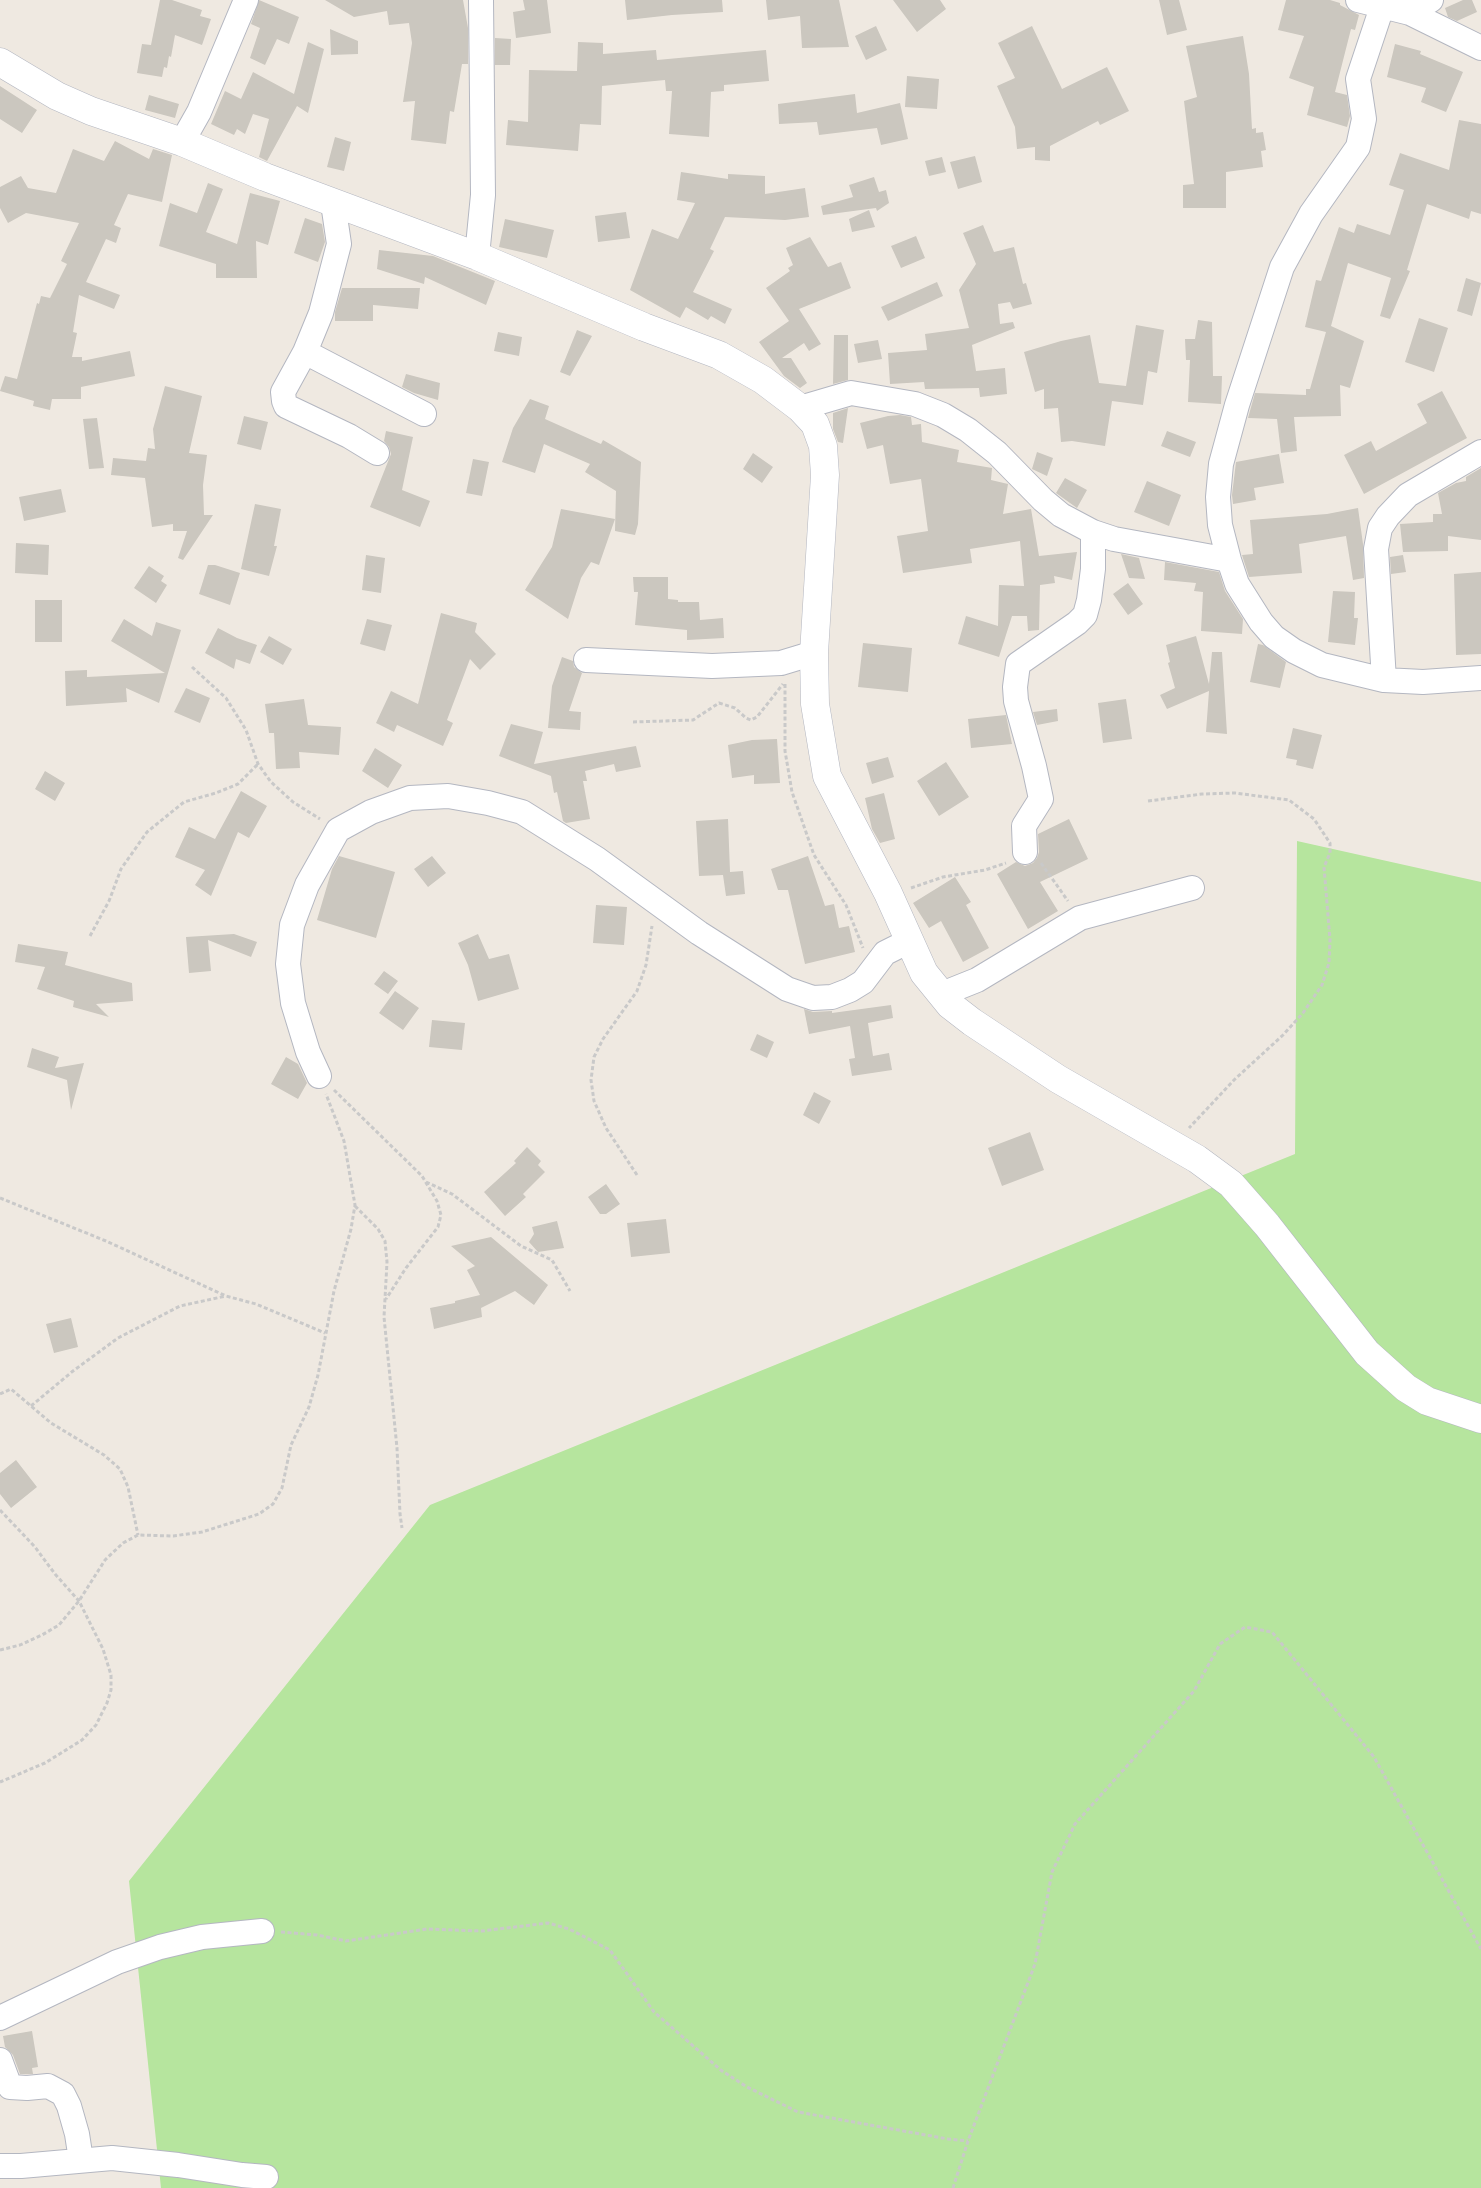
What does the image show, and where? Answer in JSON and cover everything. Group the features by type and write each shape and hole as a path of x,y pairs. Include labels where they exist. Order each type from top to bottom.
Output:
{"main road":[{"path":"0,62 57,96 91,111 182,142 222,160 333,203 477,256 644,327 719,355 764,380 800,408 815,424 820,434 824,456 825,475 814,652 815,704 827,776 888,893 924,973 950,1005 972,1022 1058,1079 1197,1159 1231,1184 1267,1225 1366,1353 1406,1388 1427,1401 1481,1419"}],"street":[{"path":"182,142 199,112 246,0"},
{"path":"477,256 484,167 480,0"},
{"path":"1358,0 1410,14 1481,48"},
{"path":"1410,14 1431,0"},
{"path":"1382,7 1358,79 1364,119 1358,147 1311,214 1282,267 1237,405 1221,464 1218,497 1220,524 1237,584 1261,622 1274,637 1294,652 1322,665 1384,680 1422,682 1481,678"},
{"path":"333,203 339,244 321,313 306,352 283,392 286,406 349,436 377,453"},
{"path":"306,352 424,414"},
{"path":"800,408 851,393 915,404 943,415 968,430 997,454 1043,500 1061,515 1093,532 1114,539 1229,560"},
{"path":"1384,680 1376,549 1380,528 1388,516 1408,495 1481,452"},
{"path":"1025,852 1024,826 1040,799 1034,766 1016,701 1015,687 1018,664 1077,623 1085,615 1093,569 1093,532"},
{"path":"586,660 712,666 782,663 814,652"},
{"path":"319,1076 308,1052 293,1003 288,964 292,925 307,885 338,830 371,812 410,798 448,796 488,803 522,812 597,859 699,933 787,989 813,998 841,994 863,982 885,953 909,941"},
{"path":"942,994 977,980 1080,918 1192,888"},
{"path":"0,2018 117,1962 160,1947 202,1937 262,1931"},
{"path":"0,2060 10,2087 48,2086 63,2094 69,2106 74,2124 81,2160"},
{"path":"0,2166 112,2158 178,2165 242,2175 266,2176"}],"path":[{"path":"192,667 226,698 246,730 258,764 271,782 293,802 338,830"},
{"path":"632,722 693,720 719,703 735,708 751,720 756,717 785,681 785,751 792,792 814,855 846,905 871,971"},
{"path":"90,936 109,900 121,869 147,832 184,802 216,793 238,784 258,764"},
{"path":"1148,801 1202,794 1235,793 1289,800 1314,820 1330,843 1330,853 1324,867 1330,940 1329,963 1322,985 1303,1012 1283,1035 1211,1103 1174,1146"},
{"path":"888,893 916,887 943,877 985,870 1006,863 1025,852 1037,859 1080,918"},
{"path":"637,1175 606,1128 594,1101 591,1080 594,1057 603,1039 637,991 646,965 652,933 653,900"},
{"path":"319,1076 398,1152 425,1182 437,1201 441,1215 438,1227 406,1268 386,1300"},
{"path":"0,1650 27,1642 59,1625 79,1601 113,1552 123,1543 138,1535 173,1536 202,1532 259,1514 273,1504 282,1488 291,1445 309,1407 318,1375 334,1291 351,1229 355,1206 344,1141 319,1076"},
{"path":"425,1182 452,1194 521,1246 552,1260 570,1292"},
{"path":"0,1198 106,1240 226,1296 256,1304 325,1333"},
{"path":"355,1206 378,1229 385,1241 387,1262 384,1316 397,1448 402,1528"},
{"path":"31,1406 72,1370 118,1338 180,1306 226,1296"},
{"path":"0,1394 11,1389 51,1423 104,1455 120,1469 128,1487 138,1535"},
{"path":"0,1510 35,1546 55,1574 79,1601 103,1649 112,1675 112,1690 107,1703 96,1724 82,1740 45,1763 0,1782"},
{"path":"953,2188 968,2141 1035,1964 1052,1872 1075,1824 1194,1691 1220,1644 1246,1627 1272,1632 1374,1757 1481,1949"},
{"path":"262,1931 317,1935 346,1941 427,1929 482,1932 548,1923 569,1928 610,1950 654,2012 722,2071 748,2087 798,2112 968,2141"}],"green space":[{"path":"1297,841 1481,882 1481,2188 161,2188 129,1881 430,1505 1295,1154"}],"building":[{"path":"160,0 172,0 202,10 200,16 211,19 202,45 175,35 171,57 169,56 167,68 164,67 162,77 137,73 142,44 151,45"},
{"path":"259,0 299,17 289,44 277,39 265,65 250,58 260,28 251,24"},
{"path":"325,0 463,0 468,28 468,64 462,64 454,112 450,111 446,144 411,140 415,101 403,102 412,43 409,23 389,25 387,11 354,17"},
{"path":"523,0 547,0 551,33 516,38 513,12 525,10"},
{"path":"625,0 722,0 723,12 627,20"},
{"path":"766,0 839,0 849,47 802,48 800,16 768,20"},
{"path":"893,0 940,0 946,9 917,32"},
{"path":"1159,0 1179,0 1187,30 1167,35"},
{"path":"1286,0 1330,0 1340,3 1340,5 1359,15 1355,30 1351,29 1335,92 1347,95 1350,116 1347,127 1307,115 1314,87 1289,78 1304,36 1278,30"},
{"path":"1463,0 1472,0 1477,12 1457,21 1448,17 1445,8"},
{"path":"876,26 887,50 866,60 855,36"},
{"path":"1032,26 1062,89 1107,67 1129,111 1100,125 1098,121 1050,146 1050,161 1035,160 1035,147 1017,149 1015,127 997,86 1015,78 998,43"},
{"path":"330,29 358,41 358,54 331,55"},
{"path":"1243,36 1249,74 1252,129 1256,128 1256,133 1263,132 1266,150 1261,151 1263,167 1226,172 1226,208 1183,208 1183,185 1194,184 1184,101 1197,97 1186,46"},
{"path":"495,38 511,39 510,65 495,65"},
{"path":"308,42 324,49 308,113 297,106 267,161 259,157 269,119 253,114 245,134 237,129 234,135 211,124 225,91 241,99 253,72 294,94"},
{"path":"578,42 603,43 603,54 656,50 657,60 766,50 769,81 724,85 724,91 711,92 709,137 669,134 672,91 666,91 665,80 602,86 601,125 580,124 578,151 506,145 508,120 528,122 529,70 577,71"},
{"path":"1395,44 1421,51 1420,54 1463,72 1446,112 1421,102 1426,88 1387,77"},
{"path":"907,76 939,79 937,109 905,107"},
{"path":"0,86 37,110 22,133 0,119"},
{"path":"855,94 857,113 900,103 908,139 881,145 877,128 819,135 817,122 779,124 778,104"},
{"path":"149,95 179,104 175,118 145,110"},
{"path":"1459,120 1481,124 1481,214 1471,211 1469,219 1427,204 1407,270 1410,271 1390,319 1380,316 1391,278 1348,263 1331,326 1364,341 1350,388 1340,385 1341,416 1294,417 1297,451 1281,453 1277,419 1248,418 1255,393 1306,395 1306,389 1310,389 1326,332 1305,327 1316,280 1321,281 1339,227 1354,233 1357,224 1390,235 1404,190 1389,185 1400,153 1449,170"},
{"path":"335,137 351,142 344,171 327,167"},
{"path":"115,141 149,159 153,149 172,155 162,202 128,194 114,225 121,228 116,243 106,239 86,282 120,295 114,309 79,295 73,332 77,333 72,357 82,357 82,361 130,351 135,376 81,387 81,399 52,399 50,410 33,406 34,401 0,391 5,376 17,379 37,303 39,304 41,296 50,298 67,264 61,261 79,223 26,213 8,223 0,208 0,187 21,176 28,188 56,193 73,149 104,161"},
{"path":"975,156 982,182 958,189 950,162"},
{"path":"942,157 946,172 929,176 925,161"},
{"path":"681,172 728,179 728,174 765,176 765,194 805,188 809,217 785,220 725,217 710,249 714,251 693,292 732,309 725,324 711,316 708,320 686,307 680,318 630,290 652,229 678,239 695,203 677,200"},
{"path":"874,177 879,192 886,190 889,203 877,211 876,208 823,215 821,206 853,197 849,185"},
{"path":"208,183 223,189 206,232 237,244 250,193 280,201 268,245 256,241 257,278 216,278 216,264 159,246 170,203 197,213"},
{"path":"869,210 875,227 852,232 849,219"},
{"path":"626,212 630,238 598,242 595,216"},
{"path":"305,218 322,224 325,242 318,262 294,253"},
{"path":"505,219 554,230 547,258 499,247"},
{"path":"983,225 994,252 1014,247 1023,284 1026,283 1032,304 1013,309 1010,302 998,304 1000,324 1013,322 1015,328 972,345 976,371 1005,368 1007,394 980,397 979,388 925,389 924,382 890,384 888,353 927,350 925,334 969,328 959,290 976,264 963,233"},
{"path":"916,236 925,258 901,268 891,246"},
{"path":"810,237 828,267 841,262 851,288 799,309 821,344 809,351 804,343 782,358 791,358 807,383 800,388 784,376 759,342 789,321 766,288 790,271 788,268 793,265 786,248"},
{"path":"379,250 433,256 495,281 486,305 425,277 424,284 377,269"},
{"path":"1466,278 1481,283 1472,316 1457,311"},
{"path":"937,282 943,296 888,321 881,307"},
{"path":"342,288 420,288 418,309 373,305 373,321 335,321 335,312"},
{"path":"1419,318 1448,328 1434,372 1405,362"},
{"path":"1198,320 1212,322 1213,376 1222,376 1221,404 1188,402 1190,360 1186,360 1185,339 1195,339"},
{"path":"1136,325 1164,330 1157,373 1148,371 1143,405 1112,401 1105,446 1072,441 1061,442 1058,408 1044,409 1044,389 1035,392 1024,352 1090,335 1099,383 1126,386"},
{"path":"577,330 592,336 570,376 560,372"},
{"path":"498,332 522,337 519,356 494,351"},
{"path":"834,335 848,335 848,380 833,384"},
{"path":"878,340 882,359 858,363 854,344"},
{"path":"406,374 440,383 438,400 414,393 402,387"},
{"path":"165,386 202,396 189,453 207,455 203,485 204,515 213,515 183,560 178,558 187,531 173,531 173,524 152,527 145,478 111,475 113,458 146,461 148,448 155,449 153,429"},
{"path":"1442,391 1467,438 1364,494 1344,455 1371,441 1376,451 1427,423 1417,404"},
{"path":"530,399 549,406 545,419 601,444 603,440 641,462 638,524 635,535 615,531 616,491 585,472 590,464 544,444 535,473 502,462 513,428"},
{"path":"848,408 843,443 838,442 833,429 833,413"},
{"path":"900,415 911,417 912,425 921,424 922,442 959,450 957,462 992,468 991,480 1008,484 1003,514 1031,509 1039,556 1077,552 1072,580 1054,576 1055,583 1040,585 1039,630 1028,631 1027,616 1012,616 999,657 958,644 966,616 998,626 999,585 1024,586 1020,541 970,549 972,563 903,573 897,536 928,531 921,479 890,484 883,445 867,449 860,423"},
{"path":"244,416 268,422 261,450 237,444"},
{"path":"97,418 104,468 89,469 83,419"},
{"path":"386,431 413,437 402,490 430,501 420,527 370,507 391,454 389,447 384,441"},
{"path":"1167,431 1196,442 1190,457 1161,446"},
{"path":"1037,452 1053,458 1047,476 1032,469"},
{"path":"753,453 773,467 762,483 743,469"},
{"path":"1279,454 1284,483 1254,488 1256,500 1233,504 1232,495 1236,462"},
{"path":"473,459 489,462 482,496 466,493"},
{"path":"1481,468 1481,540 1448,536 1448,551 1403,552 1400,524 1433,522 1433,514 1442,514 1438,493 1456,483 1466,481 1466,477"},
{"path":"1065,478 1087,490 1077,508 1056,493"},
{"path":"1147,481 1181,495 1169,526 1134,512"},
{"path":"61,489 66,512 24,521 19,497"},
{"path":"255,504 281,509 274,546 277,546 269,576 241,569"},
{"path":"1358,508 1363,544 1364,578 1353,580 1346,536 1299,544 1302,573 1249,577 1242,555 1253,554 1250,520 1327,514"},
{"path":"561,509 615,519 599,565 591,562 581,578 568,619 525,590 552,547"},
{"path":"16,543 49,545 48,575 15,573"},
{"path":"1121,554 1139,558 1145,579 1129,578"},
{"path":"366,555 385,558 381,593 362,590"},
{"path":"1403,555 1406,572 1391,574 1390,557"},
{"path":"1165,562 1219,572 1225,591 1243,619 1242,634 1201,631 1203,592 1194,591 1196,583 1164,580"},
{"path":"208,565 215,565 240,573 230,605 199,594"},
{"path":"149,566 164,576 161,581 167,585 156,603 134,588"},
{"path":"1481,572 1481,654 1456,655 1454,574"},
{"path":"633,577 668,577 668,599 678,600 678,602 699,602 700,620 723,618 724,638 687,640 687,630 635,625 638,592 634,592"},
{"path":"1128,583 1143,604 1128,615 1113,594"},
{"path":"1333,591 1355,592 1354,618 1358,618 1355,645 1328,642"},
{"path":"35,600 62,600 62,642 35,642"},
{"path":"441,613 477,623 475,632 496,654 480,670 470,659 447,720 453,723 443,746 397,725 394,732 376,723 391,691 418,704"},
{"path":"124,619 152,636 156,622 181,630 159,703 126,688 127,702 66,706 65,671 87,670 87,677 165,673 111,641"},
{"path":"367,619 392,625 385,651 360,644"},
{"path":"218,628 237,638 257,645 250,664 236,659 234,669 205,653"},
{"path":"269,636 292,649 283,665 260,652"},
{"path":"1196,636 1209,684 1212,652 1222,652 1227,734 1206,732 1209,691 1167,709 1160,695 1175,688 1168,663 1170,662 1166,645"},
{"path":"863,643 912,648 908,692 858,687"},
{"path":"1258,644 1263,645 1286,662 1280,688 1250,682"},
{"path":"562,657 573,661 574,667 582,673 569,711 581,712 580,730 548,728 552,686"},
{"path":"186,688 210,698 200,723 174,712"},
{"path":"304,699 308,725 341,727 339,755 299,752 300,768 276,769 274,733 269,733 265,704"},
{"path":"1126,699 1132,739 1103,743 1098,703"},
{"path":"1057,709 1058,721 1037,725 1033,712"},
{"path":"1006,715 1012,744 971,748 968,719"},
{"path":"511,724 543,732 534,764 636,746 641,767 616,772 614,764 585,771 587,781 583,781 590,819 566,823 563,821 557,792 554,793 551,776 499,756"},
{"path":"1293,728 1322,735 1313,769 1296,765 1297,760 1286,758"},
{"path":"777,739 780,783 754,784 754,775 732,778 728,745 752,740"},
{"path":"375,748 402,765 388,788 362,771"},
{"path":"888,757 894,777 872,784 866,763"},
{"path":"946,762 969,797 939,816 917,781"},
{"path":"45,771 65,783 55,801 35,789"},
{"path":"241,791 267,806 249,838 238,832 211,896 195,885 205,870 175,857 189,827 215,839"},
{"path":"884,793 895,839 880,843 872,829 865,798"},
{"path":"728,819 730,872 743,871 745,894 726,896 723,875 699,876 696,821"},
{"path":"1069,819 1088,859 1040,882 1058,911 1028,929 997,874 1016,862 1025,866 1033,863 1039,852 1038,834"},
{"path":"339,856 395,872 376,938 317,920 332,869"},
{"path":"432,856 446,873 428,887 414,869"},
{"path":"808,856 825,906 834,904 839,928 849,926 855,952 805,964 788,890 778,890 771,869"},
{"path":"955,877 971,902 966,905 989,948 963,962 941,921 929,928 913,903"},
{"path":"596,905 627,907 624,945 593,943"},
{"path":"234,934 257,942 251,957 208,940 211,971 189,973 186,937"},
{"path":"478,934 489,959 509,954 519,989 478,1001 468,965 458,943"},
{"path":"18,944 68,952 65,965 132,983 133,1001 96,1004 109,1017 73,1007 74,1001 37,989 45,967 15,962"},
{"path":"384,971 398,981 388,994 374,984"},
{"path":"395,991 419,1008 403,1030 379,1013"},
{"path":"891,1005 893,1018 868,1023 873,1056 889,1053 892,1070 852,1076 849,1059 855,1058 850,1026 809,1034 804,1009 813,1012 832,1011 832,1013"},
{"path":"432,1020 465,1023 462,1050 429,1047"},
{"path":"757,1034 774,1042 767,1058 750,1050"},
{"path":"32,1048 59,1057 55,1068 84,1063 71,1110 67,1080 27,1067"},
{"path":"286,1057 298,1064 307,1083 298,1099 271,1084"},
{"path":"814,1092 831,1101 819,1124 803,1115"},
{"path":"1030,1132 1044,1170 1002,1186 988,1148"},
{"path":"527,1147 541,1161 538,1165 545,1172 523,1194 526,1197 505,1216 484,1192 516,1163 514,1161"},
{"path":"606,1184 620,1204 606,1214 600,1214 588,1197"},
{"path":"666,1219 670,1253 631,1257 627,1223"},
{"path":"557,1221 564,1248 538,1252 529,1242 534,1234 532,1227"},
{"path":"491,1237 548,1285 534,1305 515,1291 481,1308 482,1317 434,1329 430,1308 480,1295 467,1270 475,1266 451,1246"},
{"path":"71,1318 78,1347 54,1353 46,1324"},
{"path":"16,1460 37,1487 11,1508 0,1494 0,1473"},
{"path":"32,2031 38,2067 32,2068 33,2074 20,2074 13,2055 5,2047 3,2036"}]}
